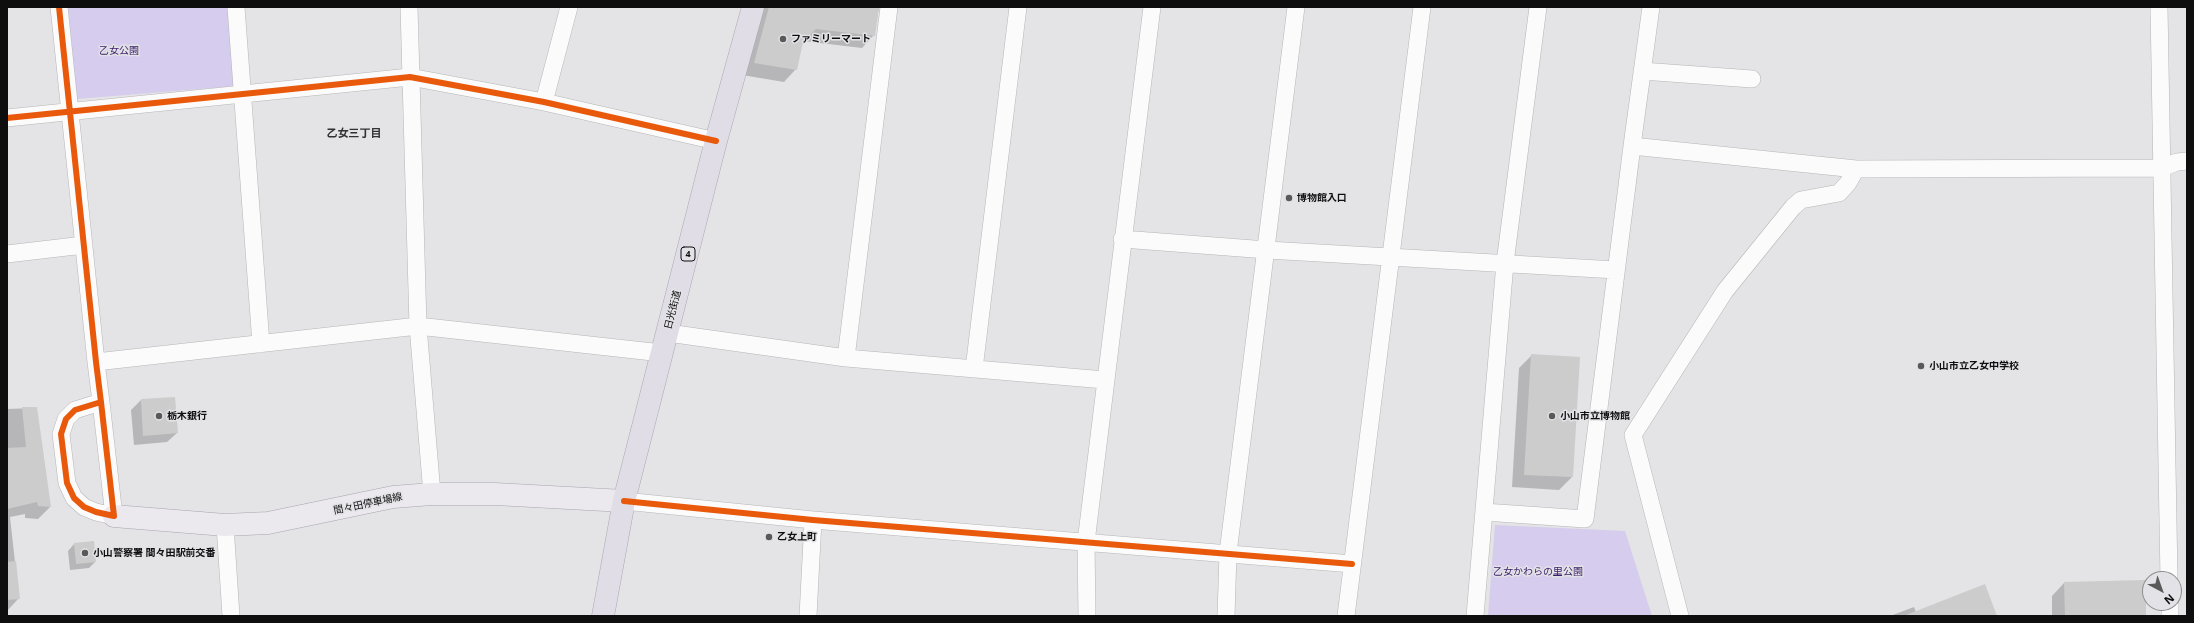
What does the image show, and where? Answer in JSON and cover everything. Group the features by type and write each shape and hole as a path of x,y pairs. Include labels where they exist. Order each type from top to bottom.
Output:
{"highway":[{"name":"日光街道","path":"603,616 624,501 716,141 753,7"}],"main road":[{"name":"間々田停車場線","path":"114,516 225,525 268,523 393,497 432,494 495,494 624,501"}],"street":[{"path":"59,7 96,362 101,402 114,516 96,512 84,507 74,498 67,483 62,434 66,419 75,410 101,402"},
{"path":"236,7 244,93 261,344"},
{"path":"409,7 418,326 432,494"},
{"path":"544,102 569,7"},
{"path":"846,358 889,7"},
{"path":"974,369 1018,7"},
{"path":"1087,616 1086,542 1122,239 1152,7"},
{"path":"1226,616 1228,553 1267,250 1296,7"},
{"path":"1346,616 1422,7"},
{"path":"1475,616 1505,263 1538,7"},
{"path":"1484,512 1585,519 1651,7"},
{"path":"2159,7 2169,571"},
{"path":"1642,71 1752,79"},
{"path":"7,118 410,77 544,102 716,141"},
{"path":"1632,146 1856,169 2162,168 2177,162 2187,161"},
{"path":"1680,616 1633,435 1725,291 1794,207 1801,200 1831,196 1839,193 1848,183 1856,169"},
{"path":"1122,239 1267,250 1616,270"},
{"path":"7,254 84,245"},
{"path":"96,362 418,326 662,353"},
{"path":"668,333 846,358 1105,380"},
{"path":"624,501 813,520 1352,564"},
{"path":"808,616 813,520"},
{"path":"225,525 231,616"}],"green space":[{"name":"乙女公園","path":"68,7 230,7 237,86 77,99"},
{"name":"乙女かわらの里公園","path":"1495,525 1625,531 1652,616 1488,616"}],"building":[{"name":"ファミリーマート","path":"769,7 879,7 875,36 816,29 803,42 797,70 754,63"},
{"name":"小山市立博物館","path":"1531,354 1580,357 1573,477 1524,475"},
{"name":"栃木銀行","path":"175,397 178,433 143,436 141,399"},
{"path":"22,407 37,407 51,507 38,506 37,502 7,509 7,448 26,447"},
{"name":"小山警察署 間々田駅前交番","path":"94,541 96,562 76,564 74,543"},
{"path":"16,561 20,599 7,600 7,562"},
{"path":"2142,580 2142,611 2146,611 2146,616 2065,616 2064,582"},
{"path":"1985,584 1997,616 1906,616 1906,615"}],"cycle path":[{"path":"59,7 96,362 101,402 114,516 96,512 84,507 74,498 67,483 61,434 66,419 75,410 101,402"},
{"path":"7,118 410,77 544,102 716,141"},
{"path":"624,501 813,520 1352,564"}],"place":[{"name":"ファミリーマート","path":"783,39"},
{"name":"博物館入口","path":"1289,198"},
{"name":"小山市立乙女中学校","path":"1921,366"},
{"name":"栃木銀行","path":"159,416"},
{"name":"小山市立博物館","path":"1552,416"},
{"name":"乙女上町","path":"769,537"},
{"name":"小山警察署 間々田駅前交番","path":"85,553"}],"district":[{"name":"乙女三丁目","path":"354,134"}]}
